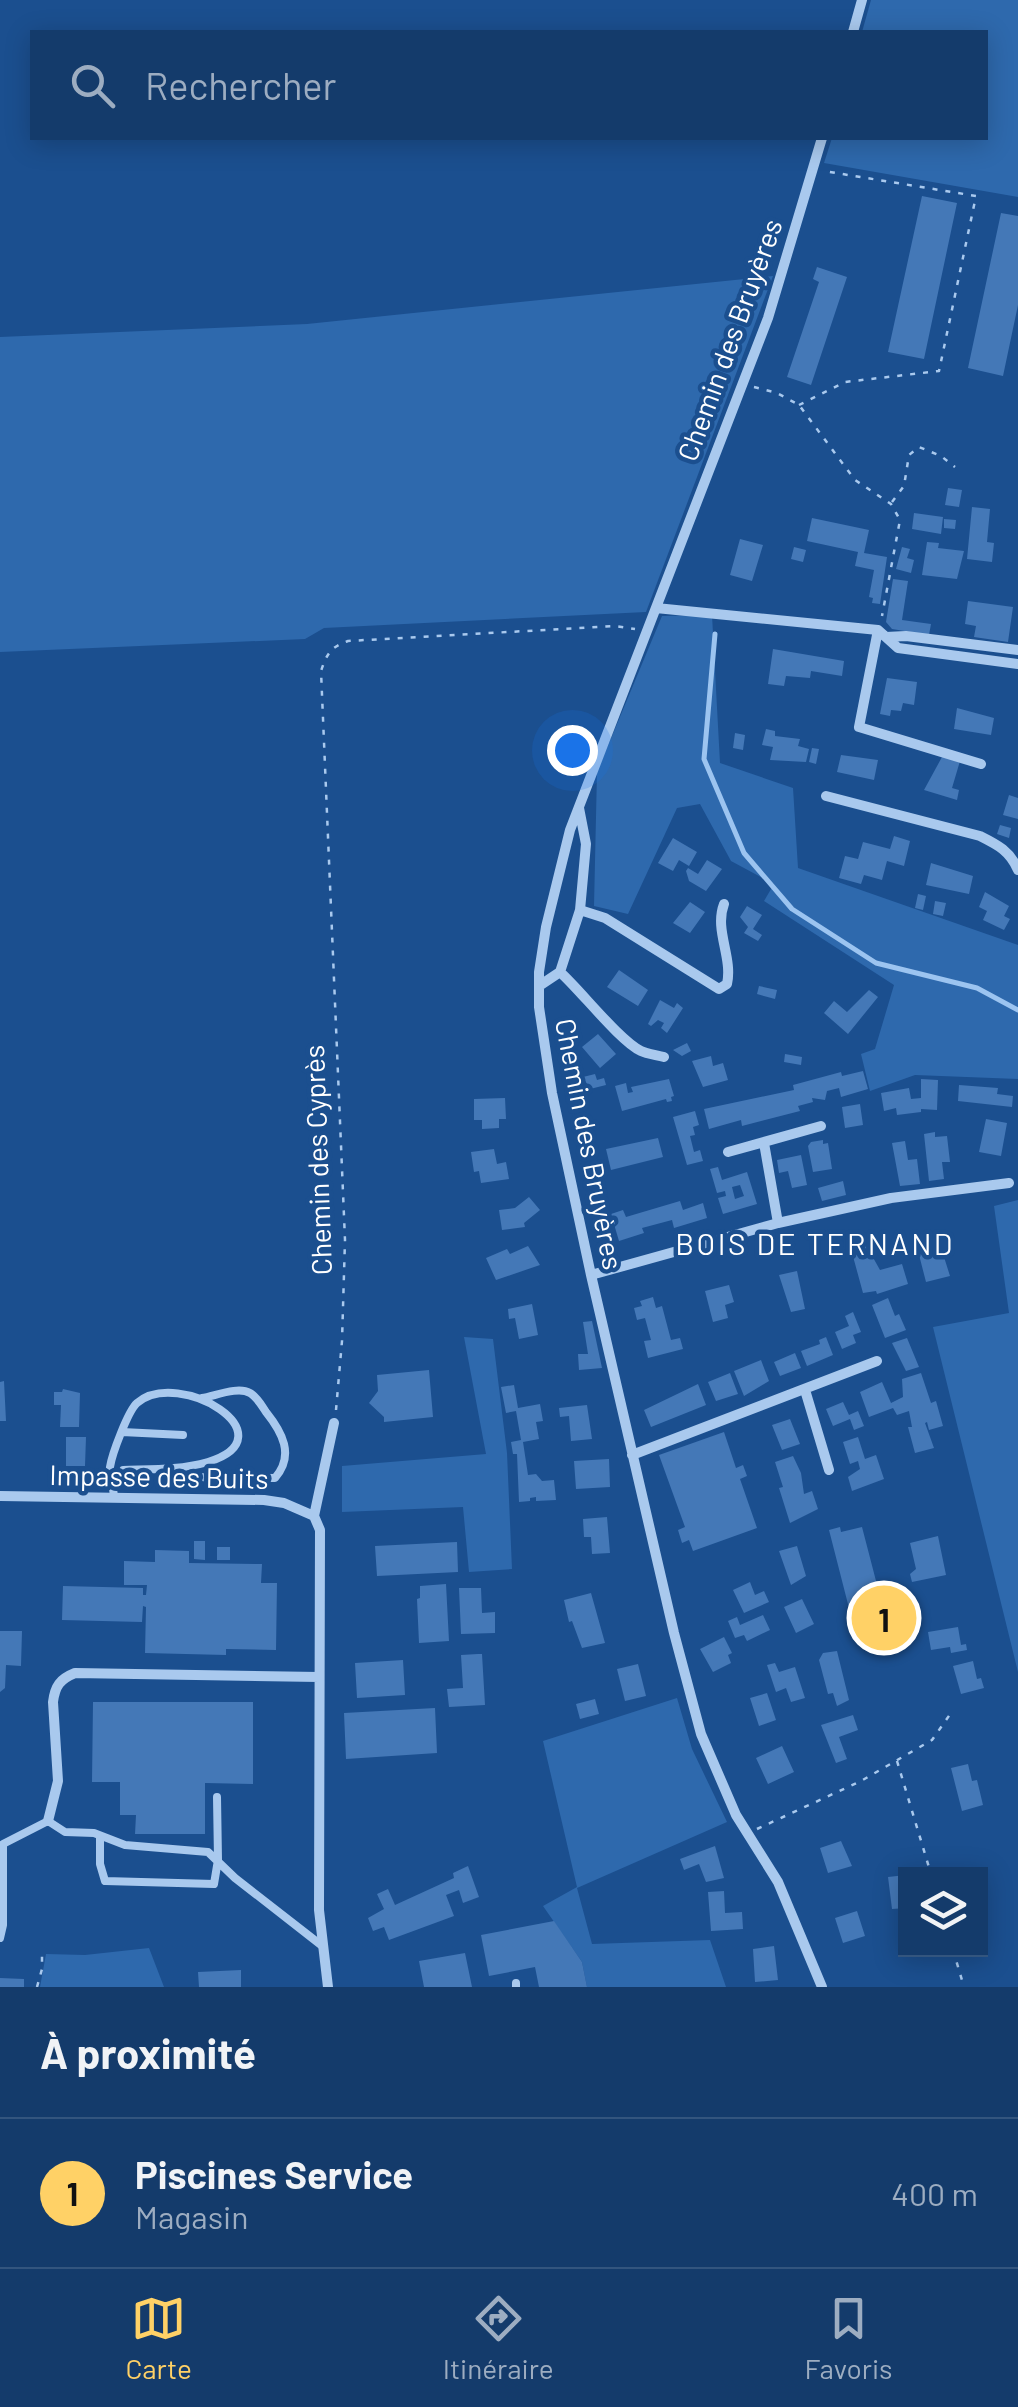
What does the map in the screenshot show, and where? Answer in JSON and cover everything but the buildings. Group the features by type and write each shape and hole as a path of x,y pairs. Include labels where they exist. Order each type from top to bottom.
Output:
{"street":[{"path":"854,30 862,0"},
{"name":"Chemin des Bruyères","path":"821,140 768,318 579,806 552,897 540,986 542,1041 591,1275 701,1734 747,1834 778,1882 822,1987"},
{"path":"656,608 1018,650"},
{"path":"882,633 898,648 1018,664"},
{"path":"882,633 859,726 982,764"},
{"path":"826,796 980,836 1001,846 1018,870"},
{"path":"540,986 560,972 580,910 586,844 579,806"},
{"path":"580,910 605,918 718,989 727,984 729,971 722,927 724,904"},
{"path":"560,972 628,1042 642,1052 664,1056"},
{"path":"728,1152 821,1126"},
{"path":"764,1143 778,1223"},
{"path":"591,1275 778,1223 891,1198 1009,1183"},
{"path":"632,1455 878,1362"},
{"path":"804,1390 829,1470"},
{"path":"328,1987 321,1945 320,1530 314,1516 334,1423"},
{"name":"Impasse des Buits","path":"0,1496 114,1493 264,1500 284,1503 314,1516"},
{"path":"48,1821 58,1782 53,1702 55,1689 64,1678 75,1674 319,1677"}],"lane":[{"path":"160,1471 175,1476 242,1478 276,1478 281,1472 287,1451 278,1427 253,1394 241,1391 200,1398"},
{"path":"177,1394 200,1398 230,1414 237,1427 230,1450 210,1461 160,1471 124,1470 114,1493 110,1466 136,1404 148,1397 177,1394"},
{"path":"122,1432 183,1435"},
{"path":"100,1836 100,1864 105,1882 214,1884 218,1860 217,1797"},
{"path":"0,1938 3,1844 48,1821 65,1832 100,1836 125,1846 208,1852 321,1945"}],"path":[{"path":"799,404 845,382 939,371 976,196 813,170"},
{"path":"743,384 799,404 855,480 891,504 900,520 882,633"},
{"path":"891,504 904,486 908,455 919,447 955,467"},
{"name":"Chemin des Cyprès","path":"334,1423 342,1341 345,1240 321,671 326,656 332,647 348,641 615,626 647,630"},
{"path":"747,1834 861,1781 932,1740 951,1713"},
{"path":"897,1760 929,1867"},
{"path":"37,1987 42,1954"},
{"path":"955,1957 964,1987"}],"shaded area":[{"path":"871,0 1018,0 1018,197 824,163 831,140 988,140 988,30 863,30"},
{"path":"773,276 646,612 324,628 305,639 0,652 0,337 307,324"},
{"path":"712,615 720,763 793,788 798,868 1018,945 1018,1079 915,1075 870,1091 861,1054 875,1049 894,985 764,901 774,884 731,861 700,804 677,808 628,914 594,906 597,772 662,616"},
{"path":"1018,1200 1018,1672 933,1327 1009,1313 994,1206"},
{"path":"464,1337 493,1339 507,1453 512,1569 469,1572 463,1507 342,1512 342,1466 486,1454"},
{"path":"677,1698 692,1749 727,1822 577,1888 592,1944 710,1940 726,1987 587,1987 582,1962 543,1906 577,1887 543,1741"},
{"path":"149,1948 164,1987 40,1987 46,1954 85,1955"}],"waterway":[{"path":"715,634 704,759 744,853 792,909 876,963 977,988 1018,1010"}],"place":[{"name":"Piscines Service","path":"884,1618"}],"district":[{"name":"BOIS DE TERNAND","path":"815,1245"}]}
